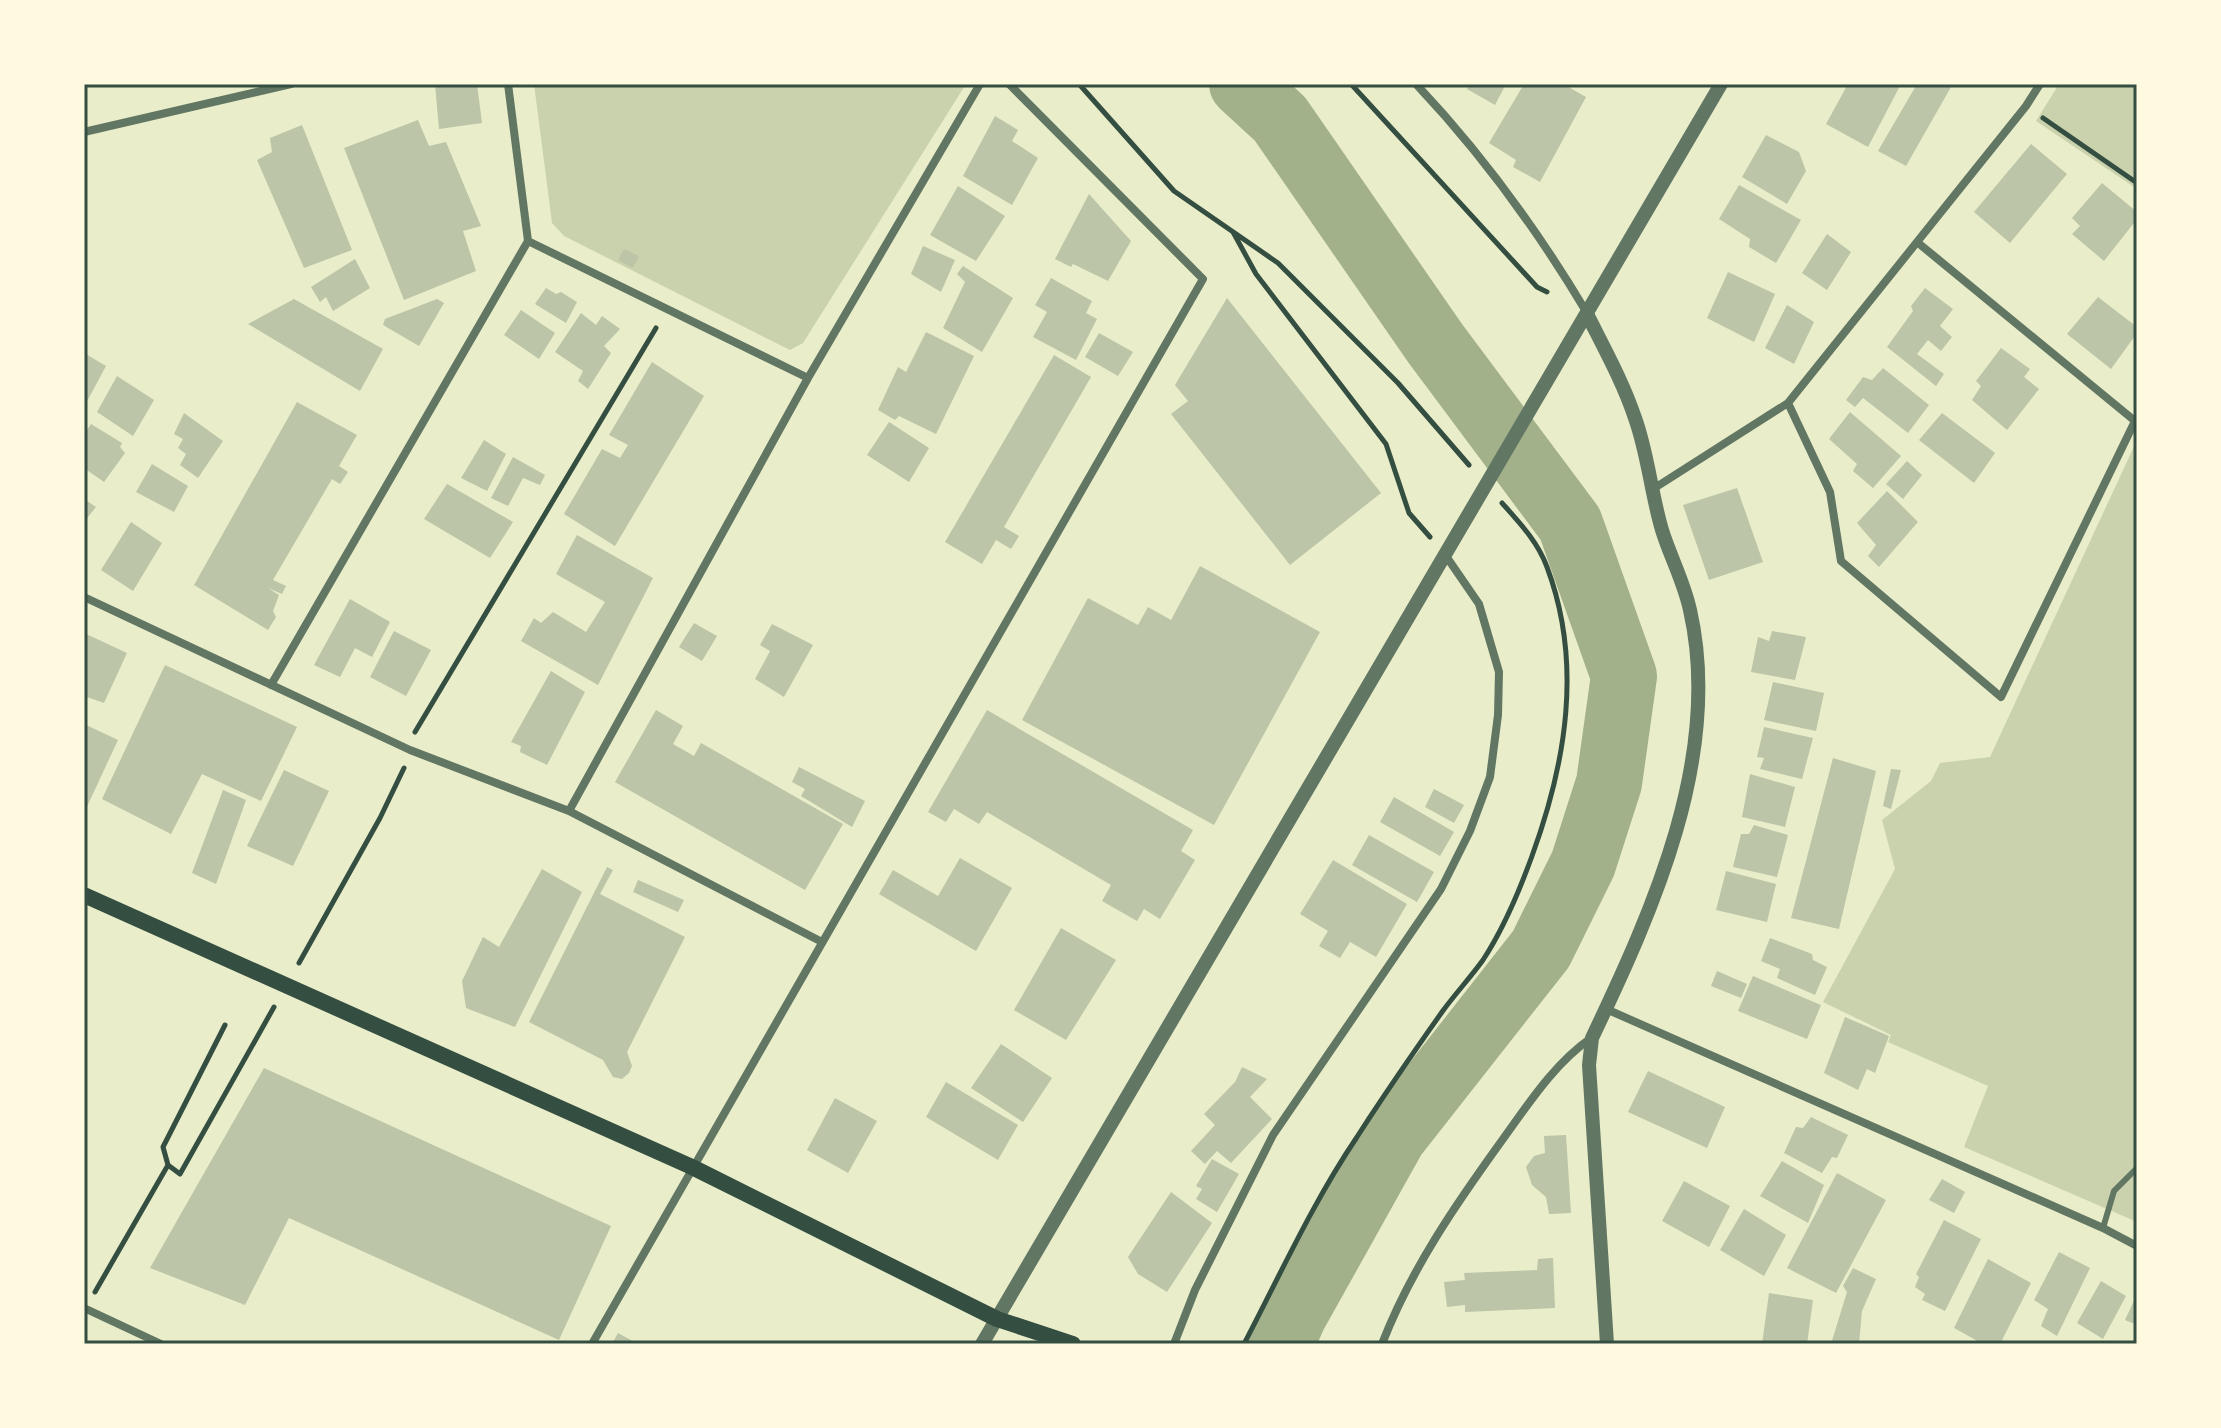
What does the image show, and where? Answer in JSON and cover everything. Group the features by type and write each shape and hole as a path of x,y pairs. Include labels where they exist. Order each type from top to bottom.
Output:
{"main road":[{"path":"84,895 692,1167 997,1319 1073,1344"}],"street":[{"path":"84,132 252,89 291,84"},
{"path":"271,685 528,241 508,84"},
{"path":"569,811 808,378 980,84"},
{"path":"592,1344 1203,279 1009,84"},
{"path":"1416,84 1465,137 1516,202 1587,314 1636,419 1662,530 1690,608 1696,648 1695,744 1662,880 1592,1038 1589,1065 1607,1344"},
{"path":"982,1344 1721,84"},
{"path":"1652,490 1788,403 2026,106 2035,86"},
{"path":"528,241 808,378"},
{"path":"1788,403 1830,492 1841,561 2001,697 2135,421 1917,242"},
{"path":"1174,1344 1195,1290 1273,1135 1441,889 1470,831 1490,777 1498,715 1499,672 1479,604 1448,551"},
{"path":"84,597 410,750 569,811 822,942"},
{"path":"1606,1009 2103,1228 2137,1246"},
{"path":"1382,1344 1396,1308 1444,1221 1532,1100 1571,1052 1592,1038"},
{"path":"84,1308 161,1344"}],"lane":[{"path":"2103,1228 2114,1191 2137,1168"}],"path":[{"path":"1351,84 1537,287 1587,314"},
{"path":"2026,106 2137,183"},
{"path":"1232,230 1256,274 1386,444 1409,513 1448,551"},
{"path":"380,818 416,729 667,310"},
{"path":"187,1162 180,1174 168,1165 163,1147 225,1025"},
{"path":"84,1308 168,1165"}],"green space":[{"path":"534,84 966,84 803,343 790,350 564,236 552,223"},
{"path":"2059,84 2137,84 2137,189 2036,121"},
{"path":"2137,440 2137,1222 1964,1147 1988,1086 1888,1042 1891,1035 1823,1002 1895,869 1882,820 1931,781 1940,763 1990,757"}],"building":[{"path":"435,84 477,84 482,123 439,129"},
{"path":"1470,84 1506,84 1495,105 1467,89"},
{"path":"1524,84 1563,84 1586,97 1540,182 1513,167 1516,160 1489,143"},
{"path":"1848,84 1901,84 1868,147 1826,124"},
{"path":"1917,84 1946,84 1951,87 1906,166 1878,151"},
{"path":"995,116 1018,130 1012,141 1038,158 1012,205 963,176"},
{"path":"418,120 429,146 446,142 481,226 463,231 476,271 404,300 344,148"},
{"path":"302,125 352,250 304,268 257,160 272,152 270,138"},
{"path":"1766,135 1799,152 1806,171 1787,204 1742,177"},
{"path":"2031,144 2067,174 2010,243 1974,212"},
{"path":"2102,183 2137,212 2137,219 2104,261 2072,234 2080,226 2072,218"},
{"path":"1739,185 1801,220 1776,263 1749,247 1750,239 1719,219"},
{"path":"958,186 1005,216 976,261 930,235"},
{"path":"1089,194 1131,241 1108,281 1055,259"},
{"path":"1827,234 1851,252 1827,290 1802,273"},
{"path":"923,246 955,260 941,292 911,274"},
{"path":"624,249 639,256 633,268 618,260"},
{"path":"355,259 370,288 333,311 326,297 320,302 311,287"},
{"path":"963,266 1013,298 982,352 943,328 965,282 957,274"},
{"path":"1728,272 1775,294 1754,342 1707,318"},
{"path":"1051,278 1092,301 1086,313 1097,319 1076,360 1033,337 1047,312 1035,305"},
{"path":"546,288 556,294 561,292 577,302 566,323 535,304"},
{"path":"1925,288 1953,309 1940,326 1952,337 1941,351 1928,340 1917,354 1944,374 1936,386 1887,347"},
{"path":"2098,297 2137,327 2137,333 2111,369 2067,334"},
{"path":"1227,298 1381,493 1290,565 1171,414 1188,401 1175,385"},
{"path":"294,299 383,349 360,391 248,324"},
{"path":"437,299 444,303 419,346 383,325 385,319"},
{"path":"1787,305 1814,322 1794,364 1765,348"},
{"path":"521,310 555,333 539,359 504,335"},
{"path":"581,313 596,325 602,316 620,329 604,346 611,353 588,389 578,381 583,371 555,352"},
{"path":"926,332 974,356 936,434 899,416 895,420 878,410 898,367 906,372"},
{"path":"1099,333 1133,352 1118,376 1085,357"},
{"path":"2001,348 2030,369 2024,377 2039,389 2007,430 1972,400 1981,386 1976,381"},
{"path":"84,353 106,366 84,407"},
{"path":"1054,355 1091,377 1004,527 1019,536 1011,549 996,540 982,564 945,542"},
{"path":"652,362 704,396 615,546 564,514 602,449 620,458 628,445 609,435"},
{"path":"1883,368 1929,405 1908,433 1863,398 1855,407 1846,400 1863,377 1872,380"},
{"path":"117,376 154,400 133,436 97,412"},
{"path":"297,402 357,435 339,466 348,472 340,484 332,479 273,580 286,586 282,594 268,588 279,595 273,611 276,617 268,630 194,585"},
{"path":"1850,412 1901,456 1873,488 1853,471 1857,464 1829,439"},
{"path":"184,413 223,441 198,478 180,465 186,454 178,448 183,439 174,434"},
{"path":"1942,413 1995,453 1974,483 1919,440"},
{"path":"889,422 929,448 909,482 867,455"},
{"path":"91,424 122,443 120,447 125,453 104,482 84,468 84,434"},
{"path":"484,440 506,454 487,491 461,478"},
{"path":"513,457 545,475 540,485 523,478 508,506 491,498"},
{"path":"1907,461 1922,475 1903,499 1886,484"},
{"path":"152,464 188,486 174,512 136,492"},
{"path":"447,484 513,522 490,558 424,519"},
{"path":"1737,488 1763,562 1709,580 1683,505"},
{"path":"1887,491 1918,522 1879,567 1868,556 1876,545 1857,523"},
{"path":"84,499 96,507 84,522"},
{"path":"131,522 162,543 133,591 101,570"},
{"path":"577,535 653,578 598,685 521,641 534,618 541,623 553,612 586,632 605,602 556,574"},
{"path":"1200,566 1320,632 1214,825 1022,720 1088,598 1138,625 1148,607 1171,620"},
{"path":"350,599 390,622 372,657 355,648 340,677 314,665"},
{"path":"694,623 717,636 702,661 679,647"},
{"path":"772,624 813,645 784,697 755,679 770,651 760,645"},
{"path":"394,631 431,650 406,696 370,677"},
{"path":"1772,631 1806,637 1795,680 1751,672 1758,637 1769,641"},
{"path":"84,633 127,653 104,703 84,696"},
{"path":"165,665 297,727 261,801 202,774 171,834 102,799"},
{"path":"551,671 585,692 547,765 520,752 521,746 511,742"},
{"path":"1773,682 1824,693 1816,731 1764,720"},
{"path":"656,710 683,726 673,744 694,756 701,743 843,824 805,890 615,782"},
{"path":"987,710 1193,830 1181,851 1195,860 1160,919 1144,909 1137,921 1102,901 1111,885 987,812 979,824 954,809 946,822 928,812"},
{"path":"84,724 118,740 84,813"},
{"path":"1764,727 1813,738 1802,779 1760,769 1764,758 1757,757"},
{"path":"1833,758 1876,771 1839,929 1791,918"},
{"path":"799,767 865,801 852,827 801,796 805,789 792,782"},
{"path":"1891,769 1901,770 1891,809 1883,806"},
{"path":"284,770 329,791 293,866 247,846"},
{"path":"1750,774 1795,787 1785,827 1742,817"},
{"path":"1434,789 1464,805 1454,823 1425,807"},
{"path":"223,790 246,800 216,884 192,873"},
{"path":"1394,797 1454,832 1440,856 1380,822"},
{"path":"1754,825 1788,835 1777,877 1733,867 1741,834 1749,834"},
{"path":"1369,835 1434,872 1417,902 1352,865"},
{"path":"960,858 1012,888 976,951 879,894 893,870 938,896"},
{"path":"1333,860 1407,904 1376,957 1350,942 1340,958 1319,946 1328,931 1300,914"},
{"path":"607,867 613,870 600,894 685,937 627,1052 632,1066 622,1079 613,1077 603,1060 529,1022"},
{"path":"542,869 582,892 515,1027 466,1008 462,981 483,937 499,947"},
{"path":"1726,871 1776,884 1767,922 1716,910"},
{"path":"638,880 684,900 678,912 633,892"},
{"path":"1061,928 1116,960 1066,1040 1014,1010"},
{"path":"1770,938 1812,954 1813,960 1827,967 1815,995 1777,978 1780,969 1761,961"},
{"path":"1717,971 1747,984 1741,998 1711,986"},
{"path":"1753,976 1821,1005 1807,1039 1738,1011"},
{"path":"1845,1017 1889,1036 1875,1073 1867,1069 1858,1090 1824,1073"},
{"path":"1001,1044 1052,1078 1023,1122 971,1088"},
{"path":"1242,1067 1267,1079 1250,1097 1272,1119 1231,1163 1217,1151 1205,1164 1191,1151 1215,1125 1204,1114 1235,1082"},
{"path":"264,1068 611,1226 559,1340 289,1218 245,1305 150,1268"},
{"path":"1648,1071 1725,1107 1707,1148 1628,1112"},
{"path":"946,1082 1018,1125 998,1160 926,1117"},
{"path":"835,1098 877,1121 848,1173 807,1150"},
{"path":"1811,1117 1848,1135 1837,1158 1832,1157 1822,1173 1784,1153 1796,1127 1803,1128"},
{"path":"1566,1135 1571,1213 1549,1214 1546,1197 1532,1185 1526,1167 1534,1156 1545,1153 1544,1136"},
{"path":"1212,1159 1239,1174 1217,1212 1196,1199 1202,1189 1196,1186"},
{"path":"1782,1161 1824,1185 1808,1223 1760,1196"},
{"path":"1837,1173 1886,1200 1836,1293 1787,1268"},
{"path":"1942,1179 1965,1192 1954,1213 1929,1200"},
{"path":"1684,1181 1730,1206 1709,1247 1662,1221"},
{"path":"1171,1192 1212,1223 1167,1292 1138,1274 1128,1257"},
{"path":"1744,1209 1786,1235 1764,1276 1720,1250"},
{"path":"1944,1220 1981,1239 1945,1311 1922,1300 1925,1294 1915,1287 1919,1277 1916,1274"},
{"path":"2059,1252 2090,1268 2057,1336 2041,1326 2048,1309 2034,1300"},
{"path":"1553,1258 1555,1308 1465,1312 1465,1305 1447,1307 1444,1282 1465,1280 1464,1273 1537,1270 1538,1259"},
{"path":"1988,1259 2031,1283 2000,1344 1983,1344 1954,1328"},
{"path":"1853,1268 1876,1279 1862,1311 1859,1344 1831,1344 1847,1292 1843,1286"},
{"path":"2101,1281 2126,1296 2103,1339 2077,1323"},
{"path":"1769,1293 1813,1300 1807,1344 1762,1344"},
{"path":"2137,1294 2137,1325 2125,1320"},
{"path":"618,1333 638,1344 612,1344"}],"waterway":[{"path":"1242,84 1280,119 1435,343 1570,524 1624,676 1609,783 1583,864 1541,949 1394,1136 1294,1315 1281,1344"}]}
